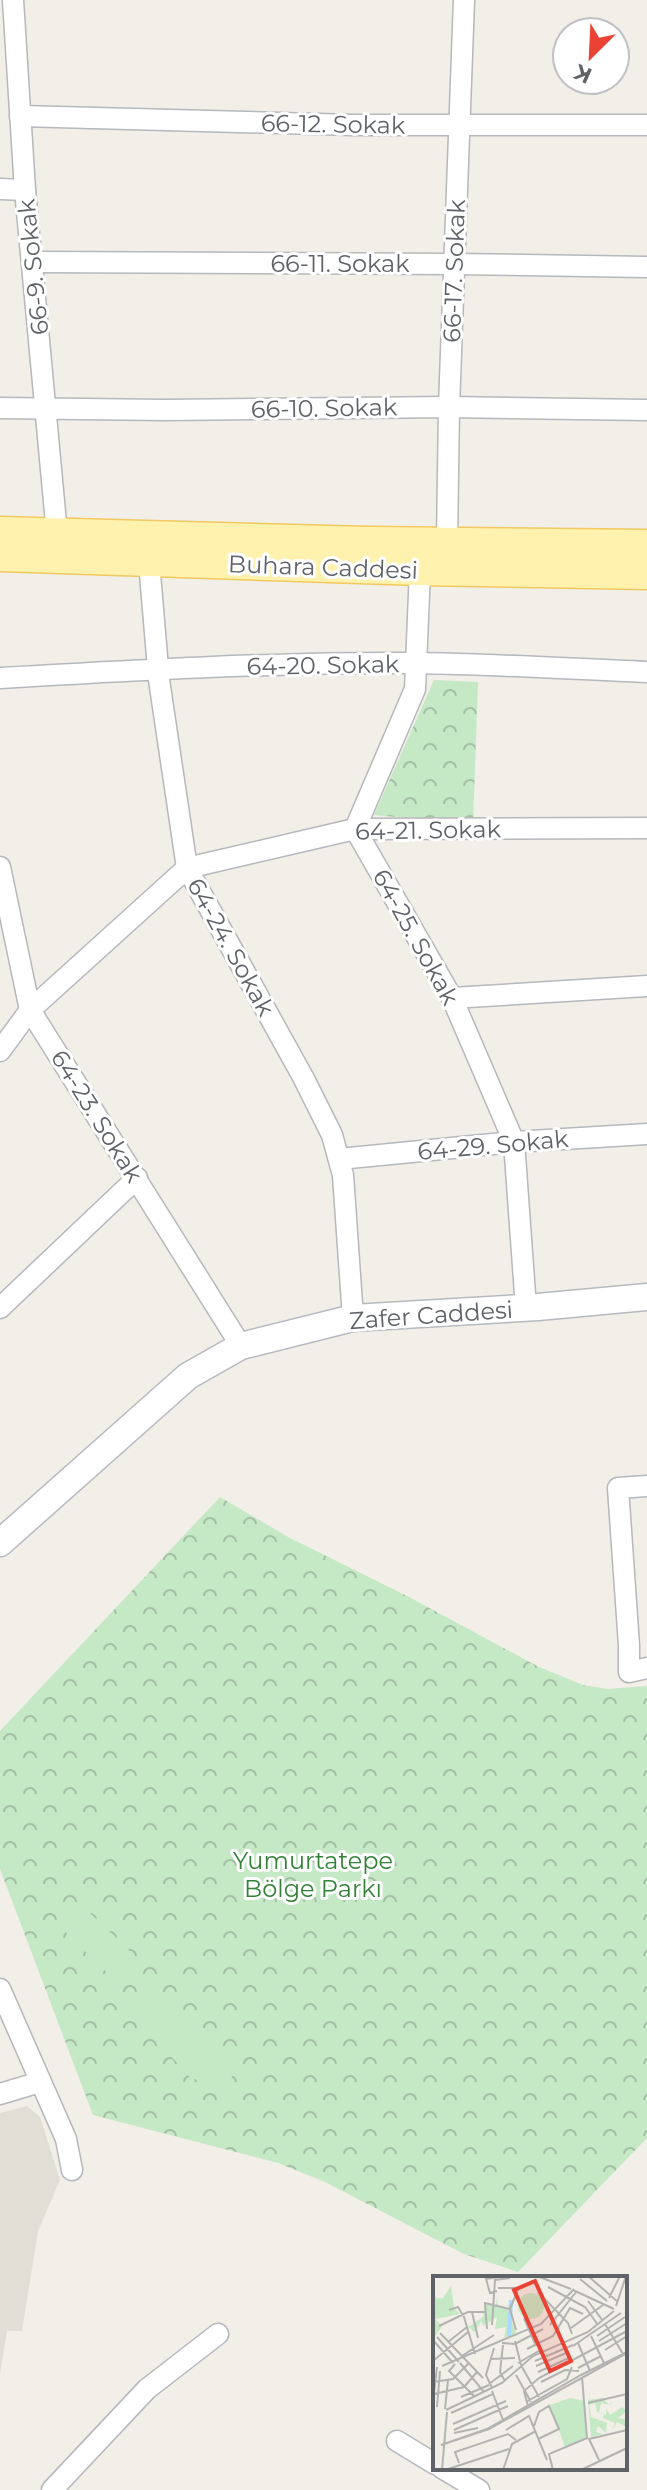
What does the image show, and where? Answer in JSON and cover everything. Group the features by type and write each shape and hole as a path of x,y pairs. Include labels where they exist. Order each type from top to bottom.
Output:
{"main road":[{"name":"Buhara Caddesi","path":"0,532 368,542 647,545"},
{"name":"Buhara Caddesi","path":"0,556 647,574"}],"street":[{"name":"66-9. Sokak","path":"13,0 25,190 57,534"},
{"name":"66-17. Sokak","path":"447,542 464,0"},
{"name":"66-12. Sokak","path":"20,116 460,126 647,125"},
{"path":"0,189 25,190"},
{"name":"66-11. Sokak","path":"33,262 647,267"},
{"name":"66-10. Sokak","path":"0,408 647,410"},
{"name":"64-24. Sokak","path":"149,562 158,669 187,868 332,1135 343,1175 353,1318"},
{"path":"355,829 415,689 420,570"},
{"name":"64-20. Sokak","path":"0,678 158,669 417,663 647,672"},
{"name":"64-21. Sokak","path":"0,1051 30,1010 187,868 355,829 647,828"},
{"name":"64-25. Sokak","path":"355,829 452,998 514,1142 526,1308"},
{"name":"64-23. Sokak","path":"0,867 30,1010 241,1346"},
{"path":"452,998 647,986"},
{"name":"64-29. Sokak","path":"339,1159 514,1142 647,1134"},
{"path":"0,1308 137,1178"},
{"name":"Zafer Caddesi","path":"0,1543 188,1376 241,1346 353,1318 647,1297"},
{"path":"638,1670 629,1645 618,1488 647,1486"},
{"path":"0,1989 66,2139 72,2170"},
{"path":"0,2094 40,2082"},
{"path":"52,2490 147,2389 218,2334"},
{"path":"397,2441 433,2463"},
{"path":"445,2470 479,2490"}],"shaded area":[{"path":"27,2106 40,2117 60,2180 38,2231 22,2331 7,2331 0,2374 0,2113"}],"green space":[{"path":"434,680 478,682 473,824 374,815"},
{"name":"Yumurtatepe Bölge Parkı","path":"220,1497 288,1537 539,1667 583,1685 607,1689 647,1686 647,2138 518,2272 464,2254 325,2182 278,2163 93,2115 0,1869 0,1731"},
{"path":"87,1910 141,1962 119,1984 66,1933"},
{"path":"152,1982 212,2039 184,2069 124,2012"},
{"path":"210,2049 236,2072 226,2083 192,2079 187,2074"}]}
